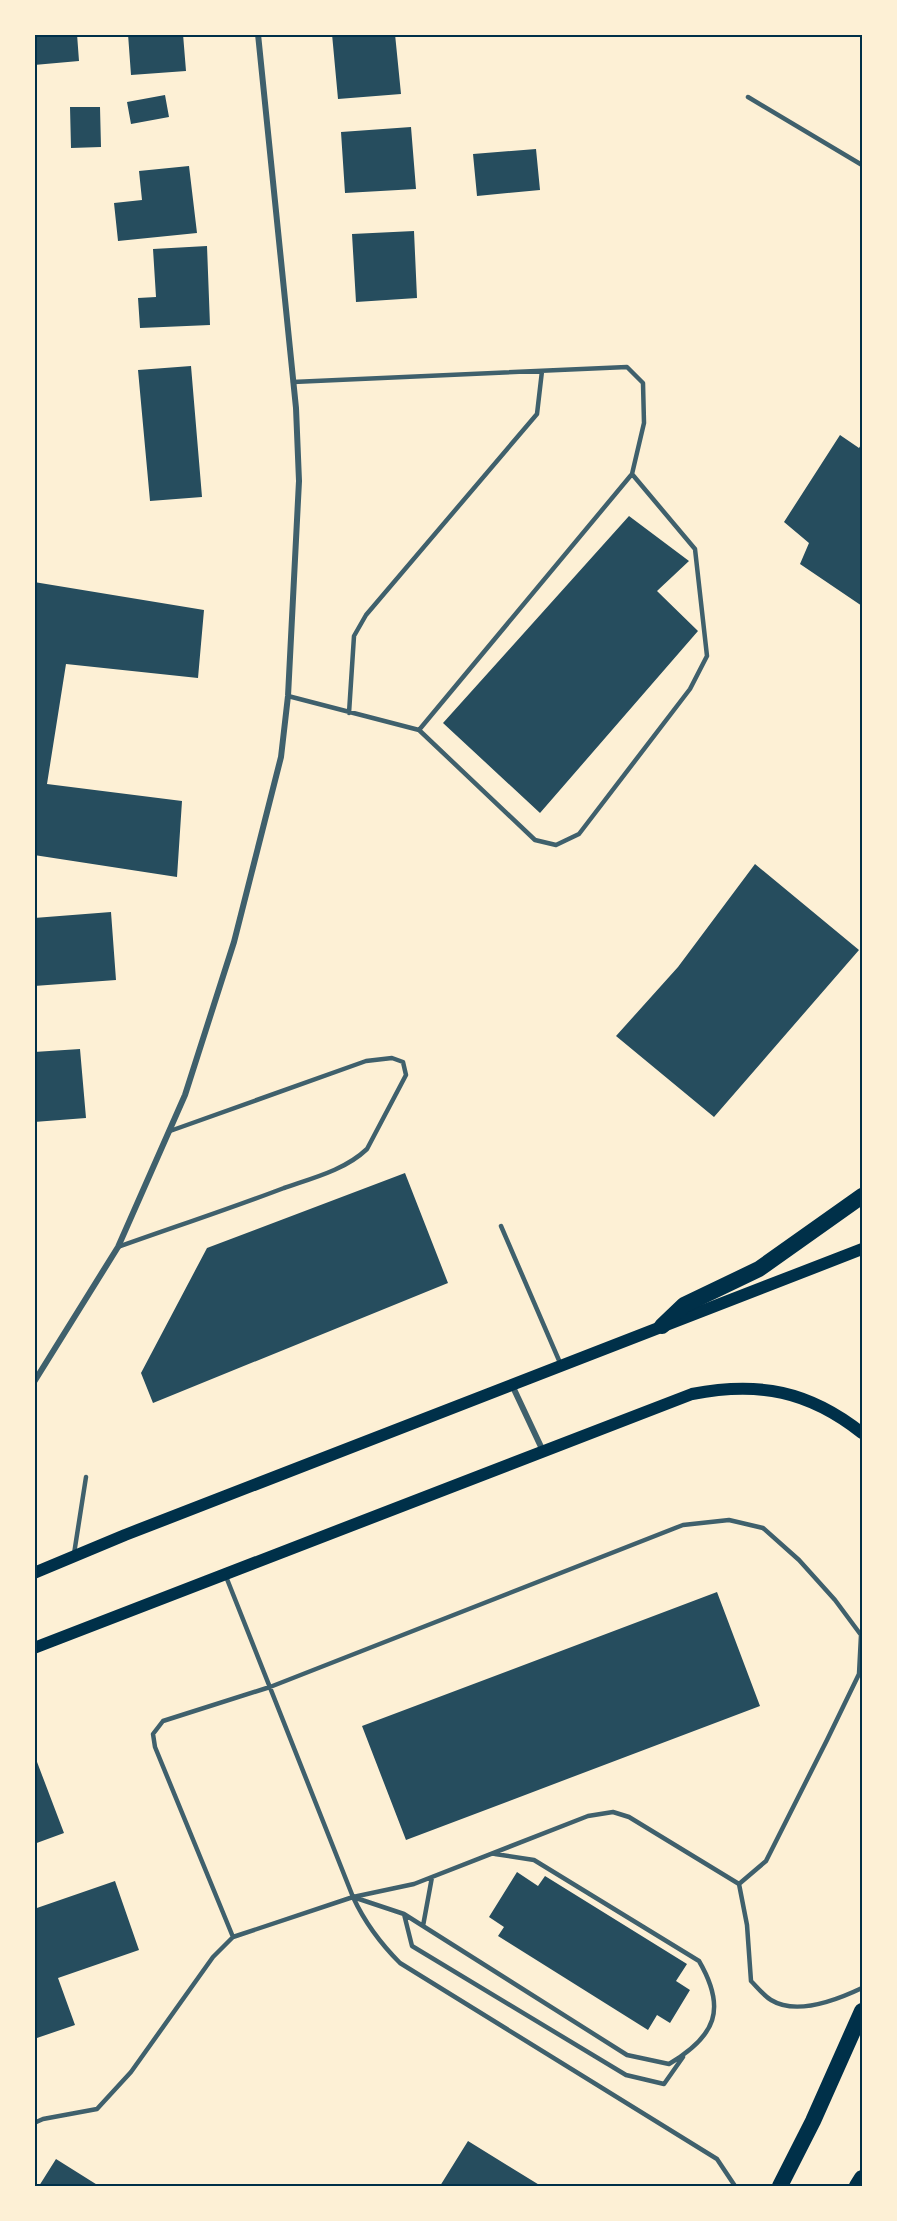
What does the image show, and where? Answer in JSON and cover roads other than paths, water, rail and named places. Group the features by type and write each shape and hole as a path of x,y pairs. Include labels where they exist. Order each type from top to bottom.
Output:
{"highway":[{"path":"662,1326 684,1305 759,1269 862,1196"},
{"path":"780,2187 813,2121 862,2011"},
{"path":"857,2187 862,2178"}],"main road":[{"path":"34,1573 512,1384 862,1249"},
{"path":"34,1648 327,1537 692,1394 738,1388 759,1388 790,1394 825,1407 862,1433"}],"street":[{"path":"34,1382 118,1247 170,1131 216,1004 245,903 281,757 288,696 299,481 293,382 258,34"},
{"path":"512,1384 543,1452"}],"lane":[{"path":"748,97 862,165"},
{"path":"293,382 627,367 643,383 644,423 632,474 419,730"},
{"path":"349,713 354,636 366,615 537,414 542,371"},
{"path":"288,696 419,730 536,840 556,845 579,834 690,689 706,656 695,549 632,474"},
{"path":"118,1247 343,1167 357,1158 367,1149 406,1075 403,1062 392,1058 366,1061 170,1131"},
{"path":"501,1226 561,1365"},
{"path":"73,1557 86,1477"},
{"path":"232,1936 155,1747 153,1734 163,1721 270,1687 683,1525 729,1520 763,1528 799,1560 835,1600 861,1635 859,1674 777,1843 766,1862 739,1884"},
{"path":"225,1574 353,1897 361,1915 379,1942 400,1963 717,2159 735,2187"},
{"path":"34,2123 43,2119 96,2109 131,2072 213,1957 232,1936 353,1897 414,1884 588,1816 613,1812 629,1817 739,1884 747,1925 751,1981 771,2001 789,2006 831,2002 862,1988"},
{"path":"353,1897 404,1914 627,2055 669,2064 696,2048 716,2013 712,1984 699,1961 534,1860 493,1854"},
{"path":"423,1926 432,1877"},
{"path":"404,1914 412,1946 626,2075 664,2084 686,2054"}]}
